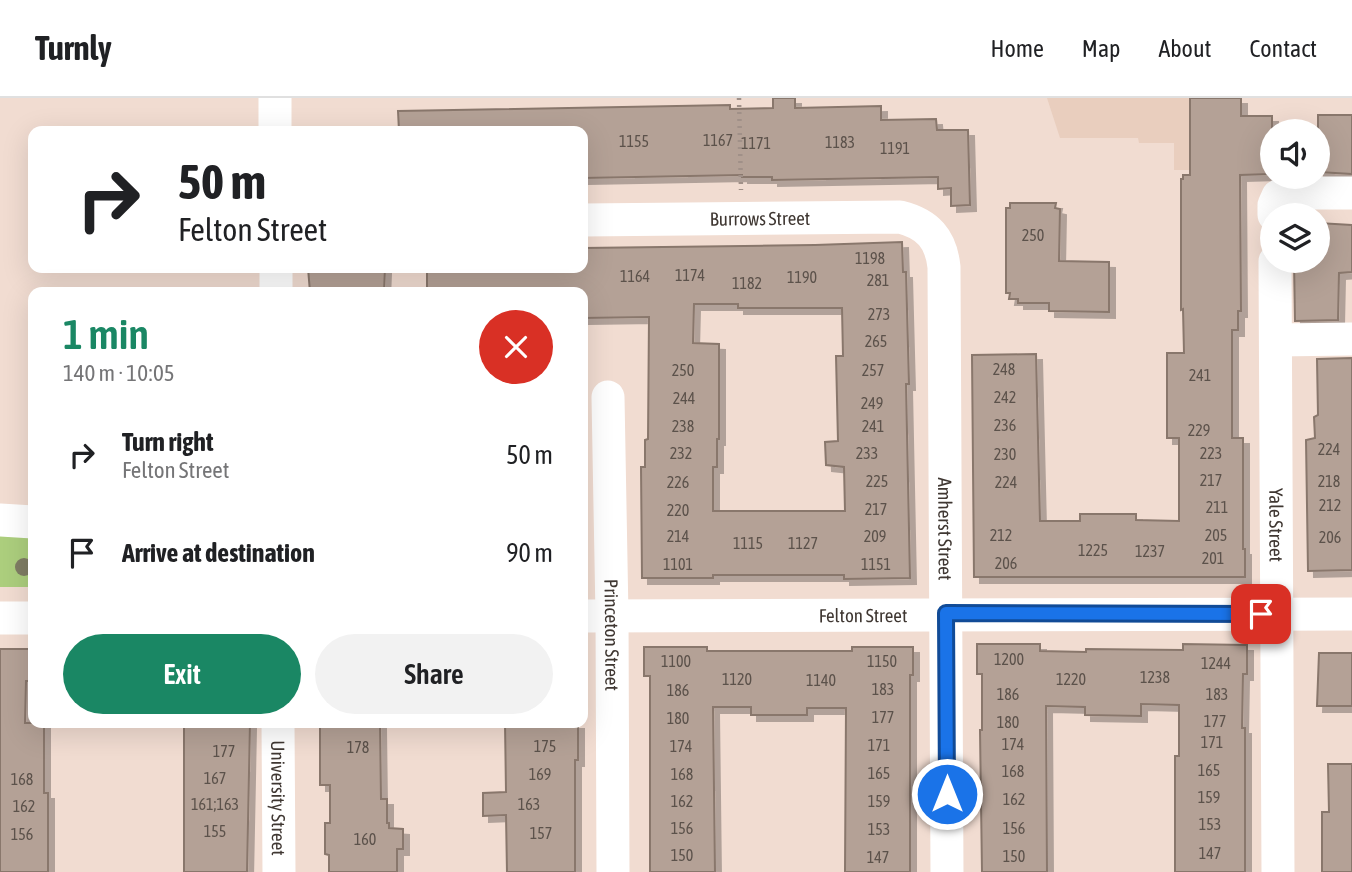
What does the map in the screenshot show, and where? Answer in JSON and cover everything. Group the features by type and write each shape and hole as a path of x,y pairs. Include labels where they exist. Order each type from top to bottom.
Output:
{"street":[{"path":"275,98 275,126"},
{"path":"1275,203 1278,197 1287,193 1352,193"},
{"name":"Burrows Street","path":"588,219 900,217 912,220 932,232"},
{"name":"Amherst Street","path":"932,232 938,242 944,267 947,872"},
{"name":"Yale Street","path":"1275,273 1278,872"},
{"path":"1276,340 1352,339"},
{"name":"Princeton Street","path":"608,397 598,616 613,872"},
{"path":"0,520 28,522"},
{"name":"Felton Street","path":"598,616 1352,614"},
{"path":"0,618 28,618"},
{"name":"University Street","path":"278,728 279,872"}],"path":[{"path":"739,98 742,219"}],"shaded area":[{"path":"1047,98 1242,98 1241,170 1174,170 1174,143 1139,143 1138,138 1060,138"}],"green space":[{"path":"0,527 28,528 28,587 0,587"}],"building":[{"path":"773,98 795,98 795,108 881,106 881,120 936,119 937,130 968,130 970,205 951,206 951,188 938,189 938,177 772,180 772,177 742,175 588,178 588,126 399,126 398,111 730,105 730,109 773,108"},
{"path":"1190,98 1241,98 1241,116 1272,116 1272,119 1260,119 1260,174 1240,175 1241,311 1238,311 1238,330 1232,330 1232,438 1243,438 1245,577 974,577 972,355 1036,354 1040,521 1080,521 1080,514 1136,514 1136,520 1179,521 1179,438 1167,438 1167,353 1184,353 1183,309 1181,310 1181,179 1183,175 1190,175"},
{"path":"1318,115 1352,115 1352,174 1330,173 1330,119 1318,119"},
{"path":"1010,203 1056,203 1055,208 1060,209 1059,261 1109,262 1109,312 1049,311 1049,303 1018,303 1018,299 1009,299 1010,293 1006,293 1006,208 1010,208"},
{"path":"1330,224 1352,225 1352,272 1339,273 1338,320 1295,321 1294,273 1330,273"},
{"path":"902,242 903,272 906,272 909,384 906,384 910,578 713,575 713,578 642,578 641,467 645,467 645,440 648,439 649,317 588,318 588,287 427,287 427,273 588,273 588,248","holes":["694,304 738,304 738,308 842,308 843,356 836,356 838,441 825,442 826,465 844,467 845,511 713,511 713,467 717,467 719,439 719,344 693,343"]},
{"path":"308,273 385,273 384,287 310,287"},
{"path":"1352,358 1352,570 1308,571 1306,440 1315,438 1314,417 1318,415 1317,359"},
{"path":"977,644 1040,644 1040,651 1086,652 1086,649 1183,650 1183,644 1247,645 1247,674 1243,674 1242,728 1245,728 1245,872 1175,872 1175,756 1179,756 1179,705 1141,704 1141,716 1085,715 1085,707 1046,706 1047,872 982,872 982,674 977,674"},
{"path":"644,647 707,647 707,651 852,651 852,647 913,647 913,675 910,675 910,872 845,872 846,708 807,708 807,715 751,715 751,707 713,707 715,872 650,872 650,676 644,676"},
{"path":"0,649 28,649 25,723 28,723 28,728 44,728 44,793 48,793 48,872 0,872"},
{"path":"1319,653 1352,653 1352,706 1317,706"},
{"path":"184,728 250,728 247,872 184,872"},
{"path":"320,728 380,728 381,799 387,799 389,828 403,829 403,849 397,849 397,872 329,872 329,855 325,854 325,823 330,823 330,785 320,785"},
{"path":"505,728 578,728 578,760 575,760 575,872 507,872 506,815 483,816 483,793 506,792"},
{"path":"1328,764 1352,764 1352,872 1322,872 1322,812 1329,812"}],"route":[{"path":"947,794 946,613 1261,614"}]}
